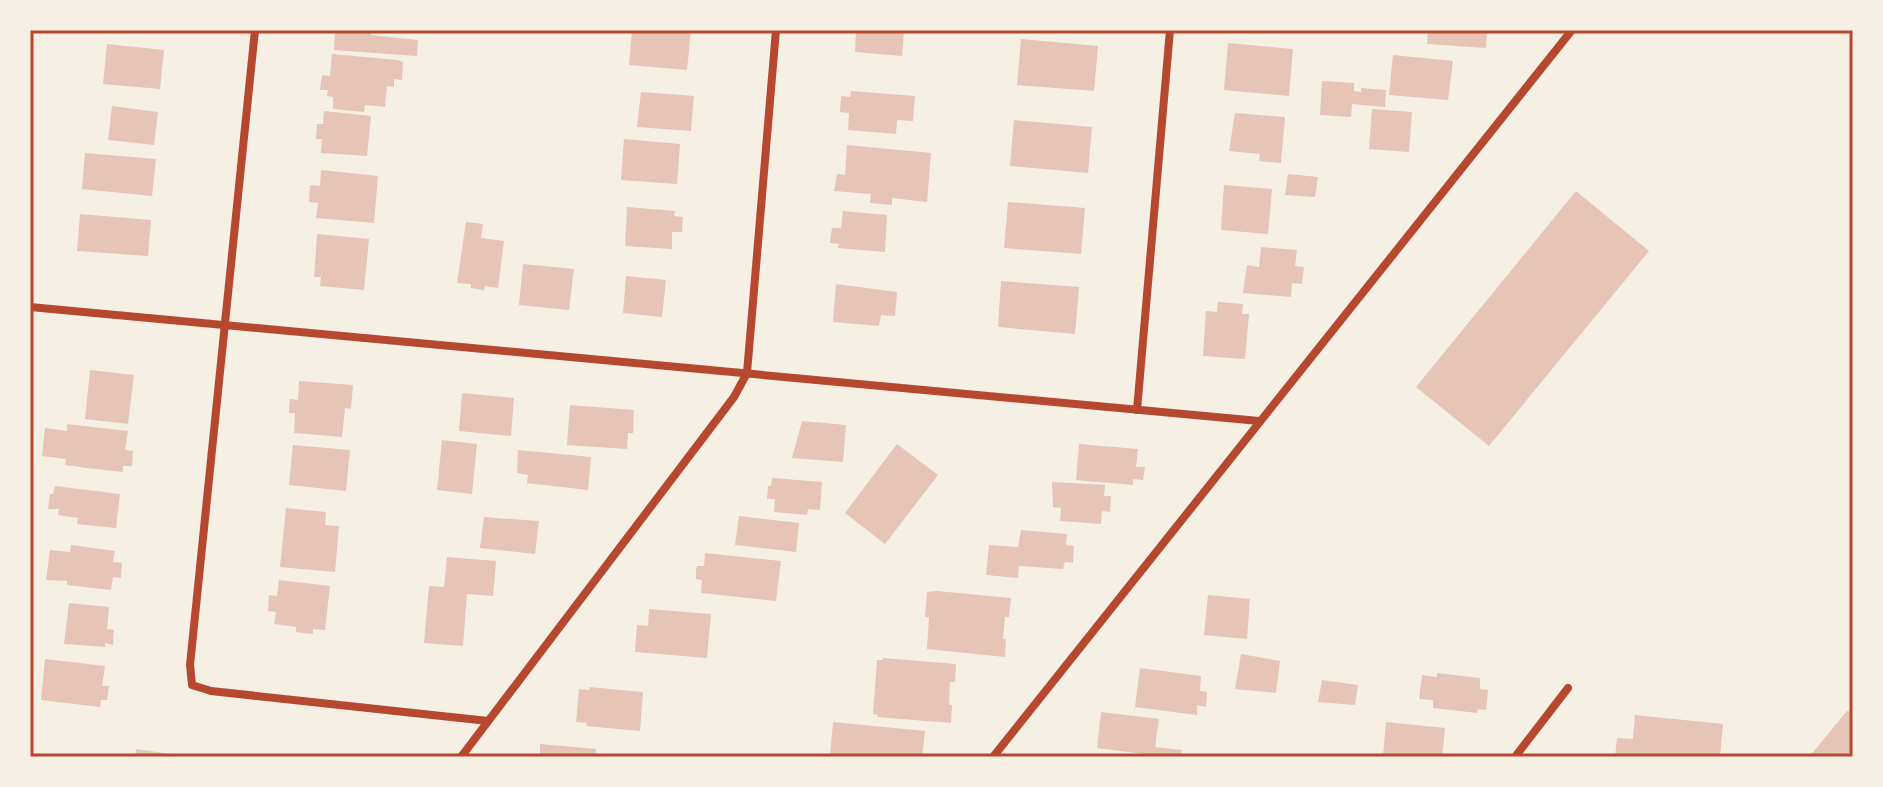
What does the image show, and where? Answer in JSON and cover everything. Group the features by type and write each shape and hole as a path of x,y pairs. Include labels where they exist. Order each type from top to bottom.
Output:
{"street":[{"path":"255,30 190,665 192,685 211,691 488,721"},
{"path":"461,757 734,397 747,373 776,30"},
{"path":"1137,410 1170,30"},
{"path":"993,757 1572,30"},
{"path":"30,307 1259,421"},
{"path":"1515,757 1568,688"}],"building":[{"path":"335,30 371,30 371,35 418,40 417,56 334,50"},
{"path":"632,30 691,30 687,70 629,65"},
{"path":"856,30 904,30 902,56 855,52"},
{"path":"1428,30 1487,30 1486,48 1427,44"},
{"path":"1021,39 1098,46 1094,91 1017,85"},
{"path":"1228,43 1293,49 1289,96 1224,90"},
{"path":"107,44 164,50 160,89 103,84"},
{"path":"332,54 403,62 402,80 394,79 394,87 387,86 385,107 365,105 364,112 333,109 333,97 327,96 328,90 320,90 322,75 330,76"},
{"path":"1393,55 1453,61 1448,100 1389,95"},
{"path":"1322,81 1354,83 1354,91 1361,92 1361,88 1386,90 1385,107 1352,104 1351,117 1320,115"},
{"path":"851,91 915,96 913,121 897,120 896,134 848,130 849,113 840,112 841,96 850,97"},
{"path":"641,92 694,96 691,131 637,127"},
{"path":"112,106 158,112 154,145 108,140"},
{"path":"1372,109 1412,112 1409,152 1369,149"},
{"path":"324,111 371,116 367,156 321,153 322,139 316,139 317,124 323,124"},
{"path":"1235,113 1285,117 1281,163 1259,161 1260,154 1229,151"},
{"path":"1014,120 1092,127 1088,173 1010,166"},
{"path":"624,139 680,144 677,184 621,180"},
{"path":"847,145 931,153 927,202 892,198 892,205 870,203 871,194 834,191 837,174 845,175"},
{"path":"85,153 156,159 152,196 82,189"},
{"path":"321,170 378,176 374,223 316,218 318,203 309,202 310,185 320,186"},
{"path":"1288,174 1318,177 1315,197 1285,195"},
{"path":"1224,185 1272,189 1268,234 1221,230"},
{"path":"1576,191 1649,251 1489,446 1416,387"},
{"path":"1008,202 1085,208 1081,254 1004,248"},
{"path":"627,207 675,211 674,216 683,217 682,232 672,232 672,249 625,246"},
{"path":"843,211 887,215 885,252 838,248 839,244 830,243 832,228 841,228"},
{"path":"80,214 151,220 148,256 77,251"},
{"path":"466,222 483,224 481,238 504,241 498,288 485,286 484,290 471,288 471,284 457,283"},
{"path":"317,234 369,239 364,290 320,286 321,277 314,277"},
{"path":"1261,247 1297,250 1295,266 1304,267 1302,284 1292,283 1291,297 1243,293 1247,265 1259,267"},
{"path":"523,264 574,269 569,310 519,305"},
{"path":"626,276 666,280 662,317 623,313"},
{"path":"1001,281 1079,287 1075,334 998,327"},
{"path":"836,284 897,292 895,316 881,315 879,326 833,322"},
{"path":"1218,302 1243,304 1242,314 1249,314 1245,359 1203,356 1206,311 1217,312"},
{"path":"90,370 134,375 128,424 85,419"},
{"path":"299,381 353,385 351,409 345,408 342,437 294,433 295,413 289,413 290,399 298,400"},
{"path":"462,393 514,398 511,436 459,431"},
{"path":"570,405 634,410 633,433 628,433 627,449 567,445"},
{"path":"802,421 846,425 843,462 792,458"},
{"path":"67,424 128,431 125,450 133,451 132,466 123,466 123,472 87,468 65,465 66,459 42,456 45,428 67,431"},
{"path":"442,440 477,444 472,494 437,490"},
{"path":"897,444 938,475 885,544 845,513"},
{"path":"1079,444 1138,449 1136,467 1145,467 1143,480 1133,479 1133,485 1076,480"},
{"path":"293,445 350,450 346,491 289,485"},
{"path":"518,450 591,457 588,490 527,483 528,475 517,473"},
{"path":"772,478 822,482 820,510 808,509 807,515 774,512 775,499 767,499"},
{"path":"1052,482 1105,485 1104,496 1111,496 1110,512 1102,511 1101,524 1060,521 1061,508 1053,507"},
{"path":"55,486 120,494 116,528 77,524 78,518 58,515 59,509 48,509 50,494 53,494"},
{"path":"286,508 326,512 325,525 339,526 335,572 280,567"},
{"path":"739,516 799,523 796,552 735,545"},
{"path":"484,517 539,521 535,554 480,548"},
{"path":"1021,530 1067,534 1066,545 1074,546 1073,563 1065,562 1063,569 1019,566 1018,578 986,575 989,545 1018,547"},
{"path":"71,545 115,551 113,562 122,563 121,578 113,577 111,590 46,580 50,550 70,552"},
{"path":"705,553 781,561 776,601 701,593 702,580 696,579 696,570 697,566 704,566"},
{"path":"447,557 496,561 493,596 467,594 463,646 424,643 429,586 444,587"},
{"path":"279,580 330,586 325,630 313,629 313,634 296,632 296,627 274,624 276,612 268,611 269,595 277,596"},
{"path":"927,592 1011,598 1009,617 1005,617 1005,657 927,649"},
{"path":"1208,595 1250,599 1247,639 1204,635"},
{"path":"69,603 109,607 107,629 114,630 113,645 64,644"},
{"path":"649,609 711,614 707,658 635,652 637,625 648,626"},
{"path":"1241,654 1280,661 1276,693 1235,689"},
{"path":"45,659 105,666 102,686 109,686 107,700 101,700 100,707 41,700"},
{"path":"877,660 956,664 955,682 950,682 951,723 877,717 873,714"},
{"path":"1140,668 1201,676 1200,691 1207,692 1206,707 1197,705 1197,715 1135,707"},
{"path":"1437,673 1480,678 1480,689 1488,690 1486,710 1478,709 1477,713 1433,708 1433,700 1419,699 1422,675 1437,677"},
{"path":"1322,680 1358,685 1355,705 1318,702"},
{"path":"589,687 643,692 640,731 586,726 587,723 576,722 579,689 590,690"},
{"path":"1847,711 1853,712 1853,757 1809,757"},
{"path":"1101,712 1159,719 1155,747 1182,750 1181,757 1144,757 1144,754 1097,748"},
{"path":"1635,715 1723,724 1720,757 1615,757 1617,738 1633,739"},
{"path":"833,722 925,731 922,757 830,757"},
{"path":"1386,722 1445,728 1442,757 1383,756"},
{"path":"540,744 596,749 595,757 540,757"},
{"path":"136,749 171,754 171,757 135,757"}]}
